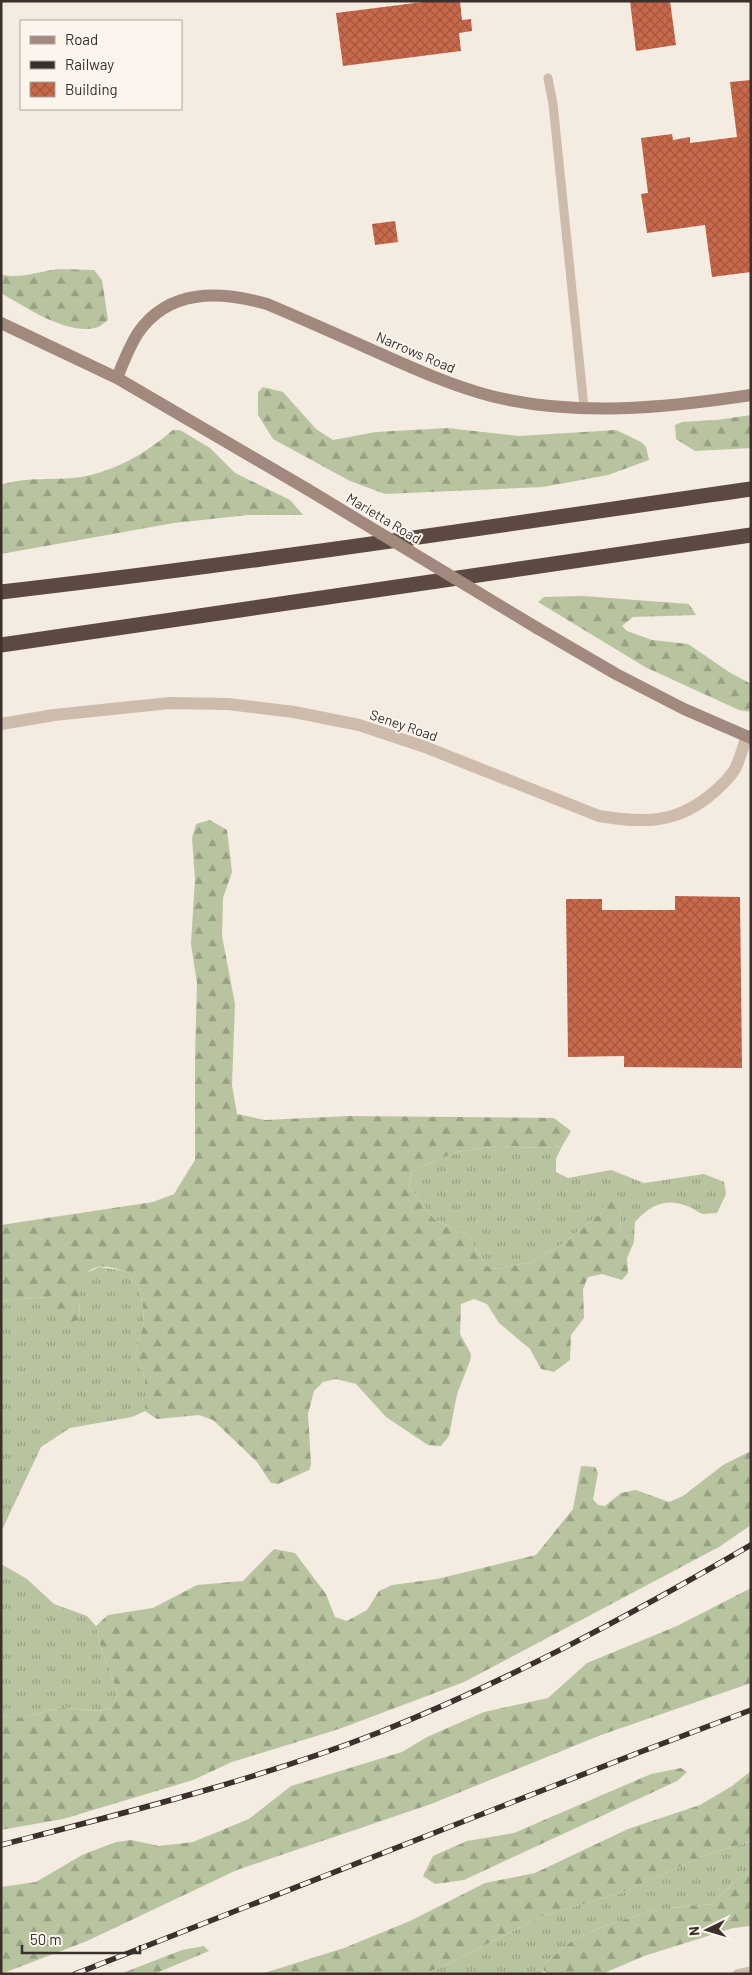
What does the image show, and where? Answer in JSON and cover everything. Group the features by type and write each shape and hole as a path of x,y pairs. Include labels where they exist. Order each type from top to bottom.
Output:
{"highway":[{"path":"1,592 133,576 751,489"},
{"path":"1,645 751,535"}],"street":[{"name":"Narrows Road","path":"117,378 129,348 139,331 153,318 168,306 184,299 220,295 240,296 267,304 451,384 492,396 538,405 615,409 654,408 751,395"},
{"name":"Marietta Road","path":"1,322 117,378 616,674 684,709 749,737"},
{"name":"Seney Road","path":"1,724 54,715 170,703 228,704 294,712 359,725 424,747 599,816 626,821 651,821 673,816 695,807 717,790 734,770 749,737"}],"lane":[{"path":"548,78 553,104 584,407"},
{"path":"1,585 133,576"},
{"path":"736,1974 751,1971"}],"green space":[{"path":"58,269 94,270 102,280 108,320 95,328 83,329 59,324 1,293 1,274 22,276"},
{"path":"263,387 283,392 316,429 333,440 376,432 447,428 519,436 616,430 641,442 646,447 649,460 608,475 543,487 385,494 350,481 273,439 258,415 258,392"},
{"path":"751,415 751,448 695,451 676,439 675,425 682,422 717,420"},
{"path":"173,430 180,430 210,448 235,473 290,500 303,515 248,515 174,523 1,554 1,485 11,482 71,478 94,474 130,460"},
{"path":"583,596 689,604 696,615 633,617 622,626 627,631 652,640 688,644 729,672 751,684 751,712 739,710 645,667 538,602 544,597"},
{"path":"210,820 227,830 232,872 223,898 222,936 235,1004 232,1085 237,1114 265,1120 350,1116 554,1118 571,1131 562,1146 542,1148 498,1146 457,1152 418,1168 412,1173 409,1187 434,1219 467,1235 487,1266 493,1269 532,1262 564,1243 601,1213 605,1198 623,1195 620,1215 621,1233 634,1242 627,1258 628,1273 622,1280 602,1274 588,1277 583,1289 584,1318 571,1335 570,1360 554,1372 541,1369 530,1349 499,1323 487,1304 474,1299 461,1304 460,1334 471,1354 457,1394 449,1436 441,1446 428,1445 386,1417 356,1384 336,1379 323,1382 314,1391 308,1414 311,1464 309,1470 278,1484 271,1483 257,1462 213,1420 199,1415 157,1419 145,1411 145,1378 135,1354 144,1323 143,1307 139,1286 126,1271 109,1267 98,1267 90,1270 81,1281 79,1295 80,1318 69,1325 46,1297 1,1301 1,1225 153,1202 174,1194 195,1160 197,983 191,944 195,879 192,838 196,824"},
{"path":"498,1146 542,1148 562,1146 556,1159 556,1172 568,1178 611,1170 644,1183 704,1174 724,1182 726,1194 717,1213 702,1214 693,1208 675,1203 659,1204 651,1208 635,1222 634,1242 621,1233 622,1196 564,1243 532,1262 493,1269 487,1266 467,1235 434,1219 409,1187 412,1173 418,1168 457,1152"},
{"path":"99,1267 126,1271 139,1286 144,1323 135,1354 145,1378 145,1411 132,1417 70,1428 41,1447 1,1532 1,1301 46,1297 80,1318 78,1288 84,1274"},
{"path":"751,1451 751,1525 719,1547 464,1682 339,1729 232,1762 193,1780 63,1819 1,1830 1,1715 16,1718 62,1708 95,1711 113,1707 118,1694 101,1648 96,1626 108,1615 153,1608 197,1585 243,1581 274,1549 295,1553 326,1594 335,1617 347,1621 367,1610 379,1591 392,1585 437,1579 536,1555 573,1509 581,1466 595,1467 598,1473 593,1499 598,1505 605,1506 621,1493 636,1490 669,1502 683,1496 723,1465"},
{"path":"1,1564 27,1579 54,1604 87,1616 96,1626 101,1648 118,1694 113,1707 95,1711 62,1708 16,1718 1,1715"},
{"path":"751,1588 751,1683 601,1735 431,1804 237,1870 87,1941 1,1974 1,1887 36,1882 82,1855 116,1842 131,1840 159,1846 193,1842 249,1819 291,1786 402,1752 427,1737 484,1712 548,1698 587,1663 677,1626"},
{"path":"681,1768 687,1772 677,1781 464,1880 435,1884 423,1876 433,1856 467,1841 514,1833 651,1774"},
{"path":"751,1771 751,1841 701,1857 621,1893 542,1916 442,1967 423,1974 261,1974 344,1948 410,1921 485,1883 535,1873 628,1829 700,1805 732,1786"},
{"path":"751,1841 751,1871 744,1874 711,1904 652,1910 600,1928 573,1940 544,1964 544,1971 539,1974 423,1974 442,1967 542,1916 621,1893 701,1857"},
{"path":"751,1871 751,1926 733,1928 644,1956 602,1974 549,1974 544,1971 544,1964 573,1940 600,1928 652,1910 711,1904 744,1874"},
{"path":"204,1946 209,1951 154,1974 120,1974 182,1950"}],"building":[{"path":"431,1 460,1 462,20 471,19 472,31 459,33 461,51 343,66 336,13"},
{"path":"630,1 670,1 676,45 636,51"},
{"path":"751,80 751,272 712,277 705,225 647,233 641,194 648,193 641,138 672,134 673,140 690,137 690,143 737,137 730,82"},
{"path":"395,221 398,242 375,245 372,224"},
{"path":"675,896 740,897 742,1068 624,1067 624,1056 568,1057 566,899 602,899 602,910 675,910"}],"railway":[{"path":"1,1845 240,1780 380,1732 475,1691 568,1646 660,1597 751,1545"},
{"path":"75,1974 751,1710"}]}
